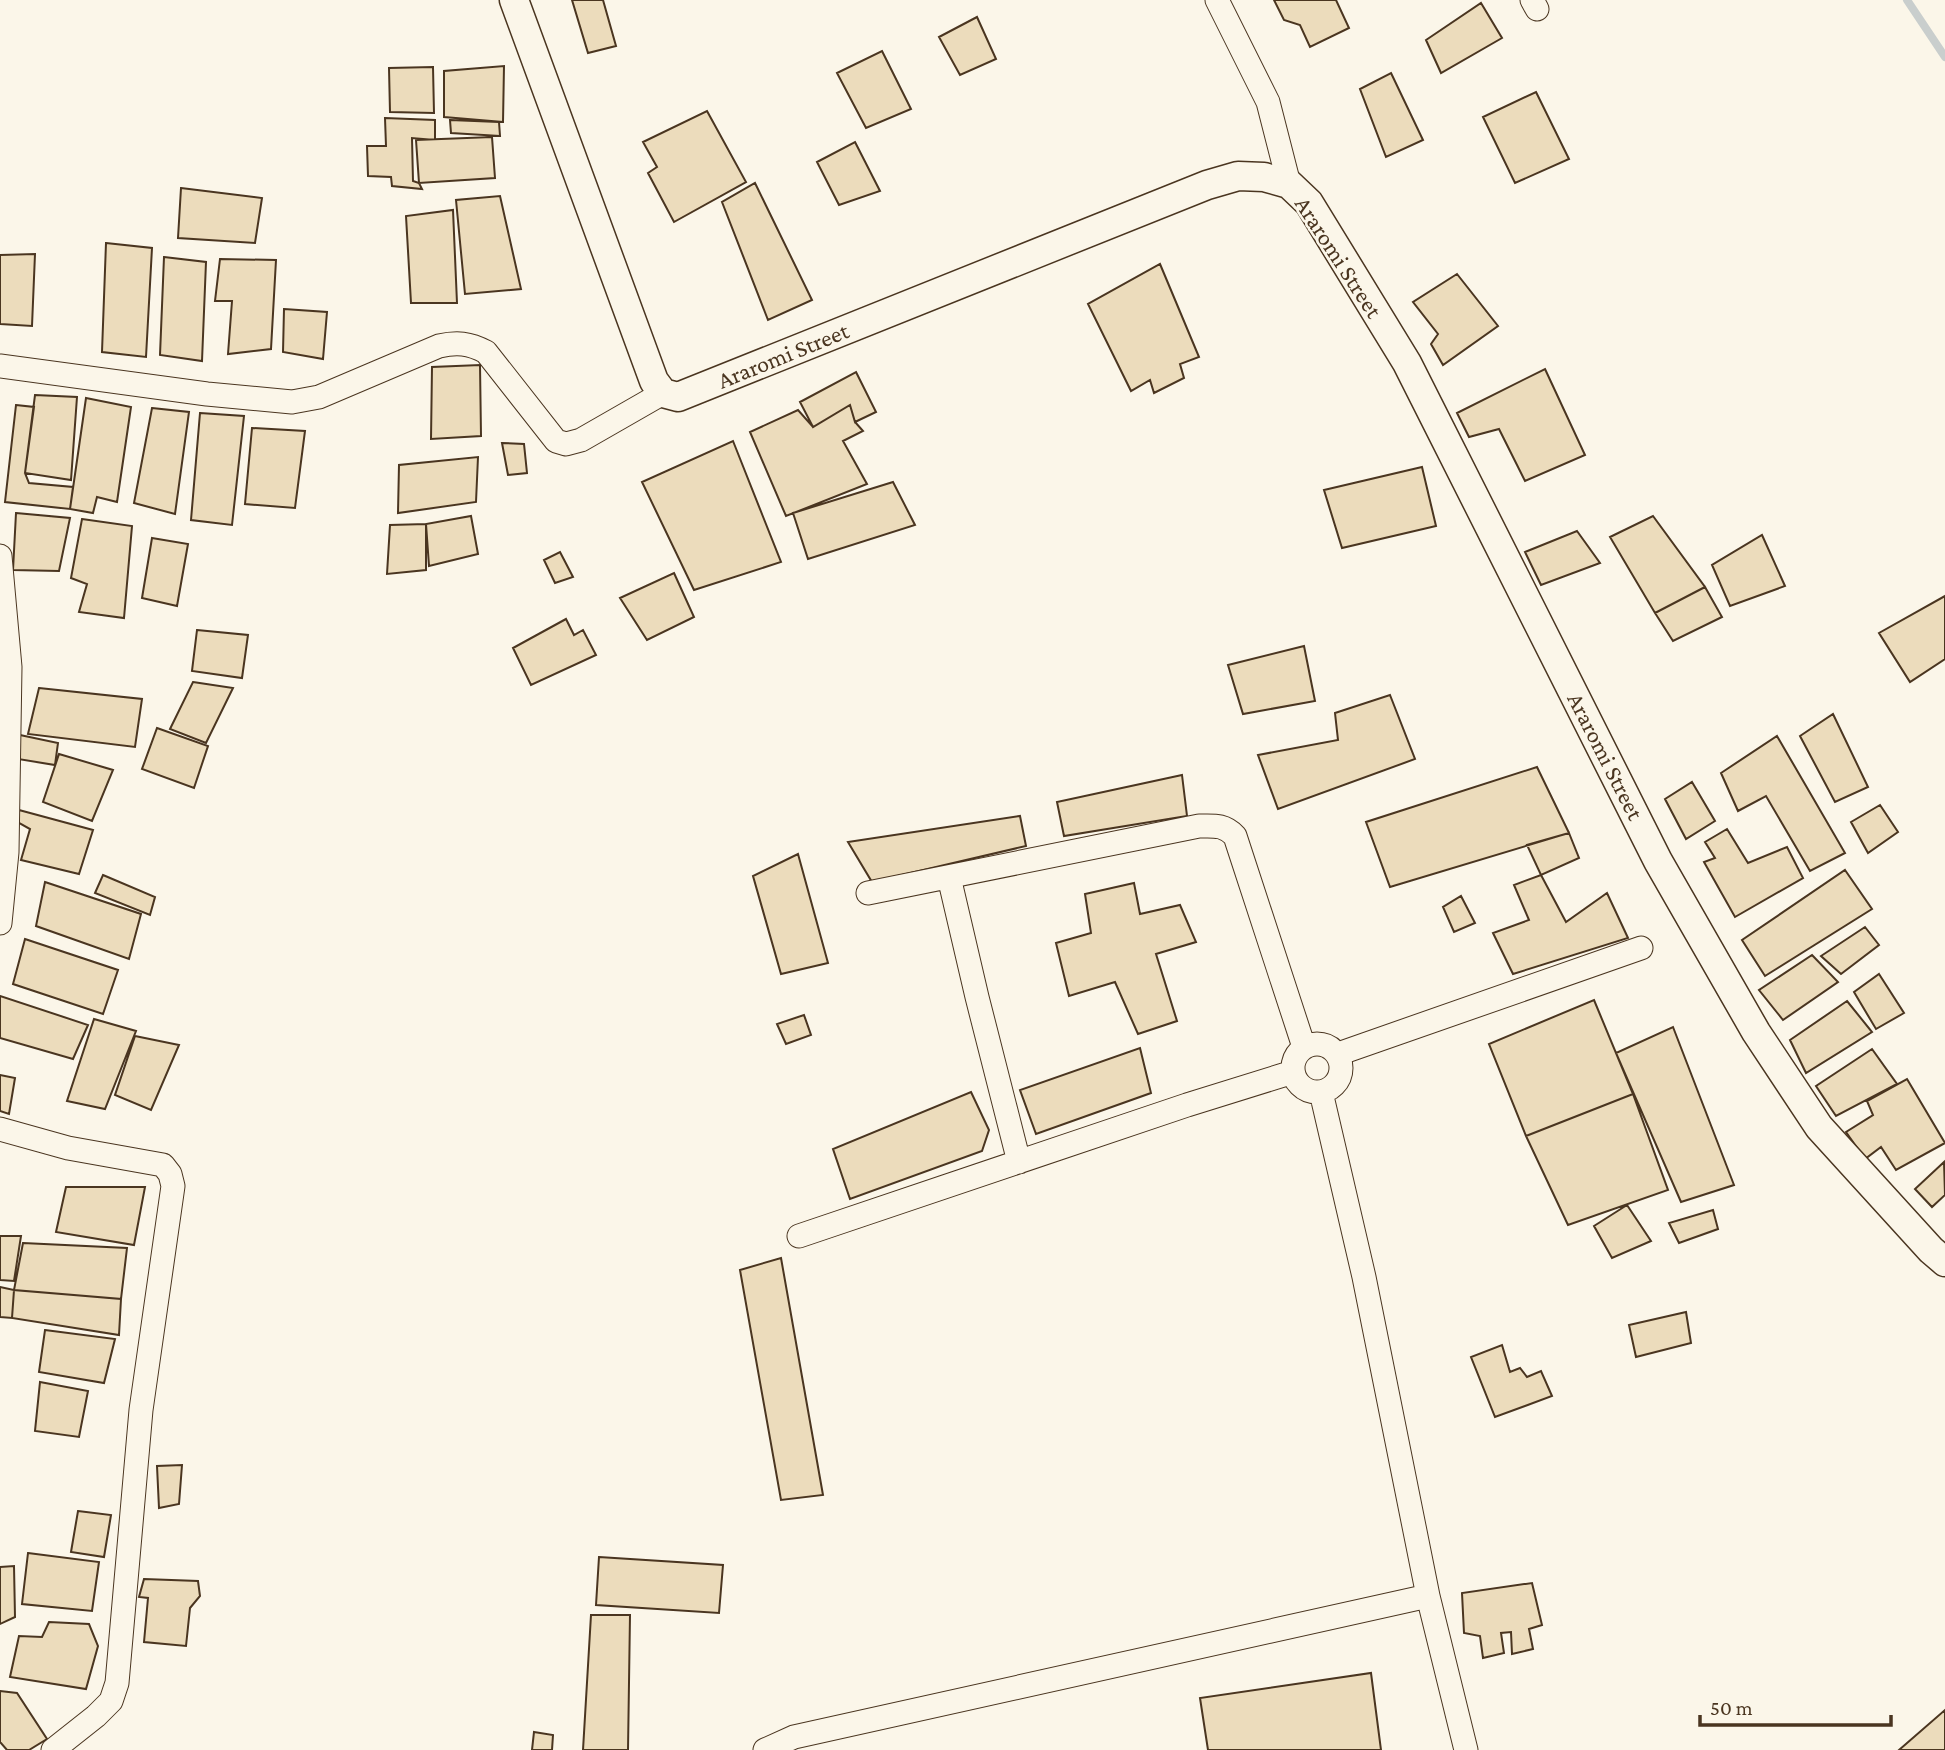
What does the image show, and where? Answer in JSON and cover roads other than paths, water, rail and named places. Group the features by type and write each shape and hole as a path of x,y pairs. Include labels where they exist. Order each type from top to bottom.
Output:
{"street":[{"path":"0,366 207,394 303,402 439,346 455,342 471,344 486,352 556,441 566,443 581,440 663,393 654,381 514,0"},
{"path":"1217,0 1268,102 1289,184"},
{"name":"Araromi Street","path":"663,393 678,397 1207,185 1238,176 1264,177 1289,184 1309,203 1407,363 1658,861 1756,1032 1819,1127 1945,1262"},
{"path":"0,556 10,667 7,852 0,923"},
{"path":"867,893 1199,826 1221,826 1235,836 1304,1047"},
{"path":"949,877 976,997 1019,1162"},
{"path":"1338,1054 1641,948"},
{"path":"1322,1044 1338,1054 1341,1073 1330,1088 1312,1091 1303,1088 1297,1081 1293,1063 1304,1047 1322,1044"},
{"path":"799,1236 1293,1072"},
{"path":"1321,1091 1364,1277 1428,1596 1466,1750"},
{"path":"0,1129 68,1148 163,1165 170,1174 173,1186 141,1410 117,1683 111,1701 53,1750"},
{"path":"765,1750 785,1740 808,1734 1428,1596"}],"waterway":[{"path":"1907,0 1945,57"}]}
